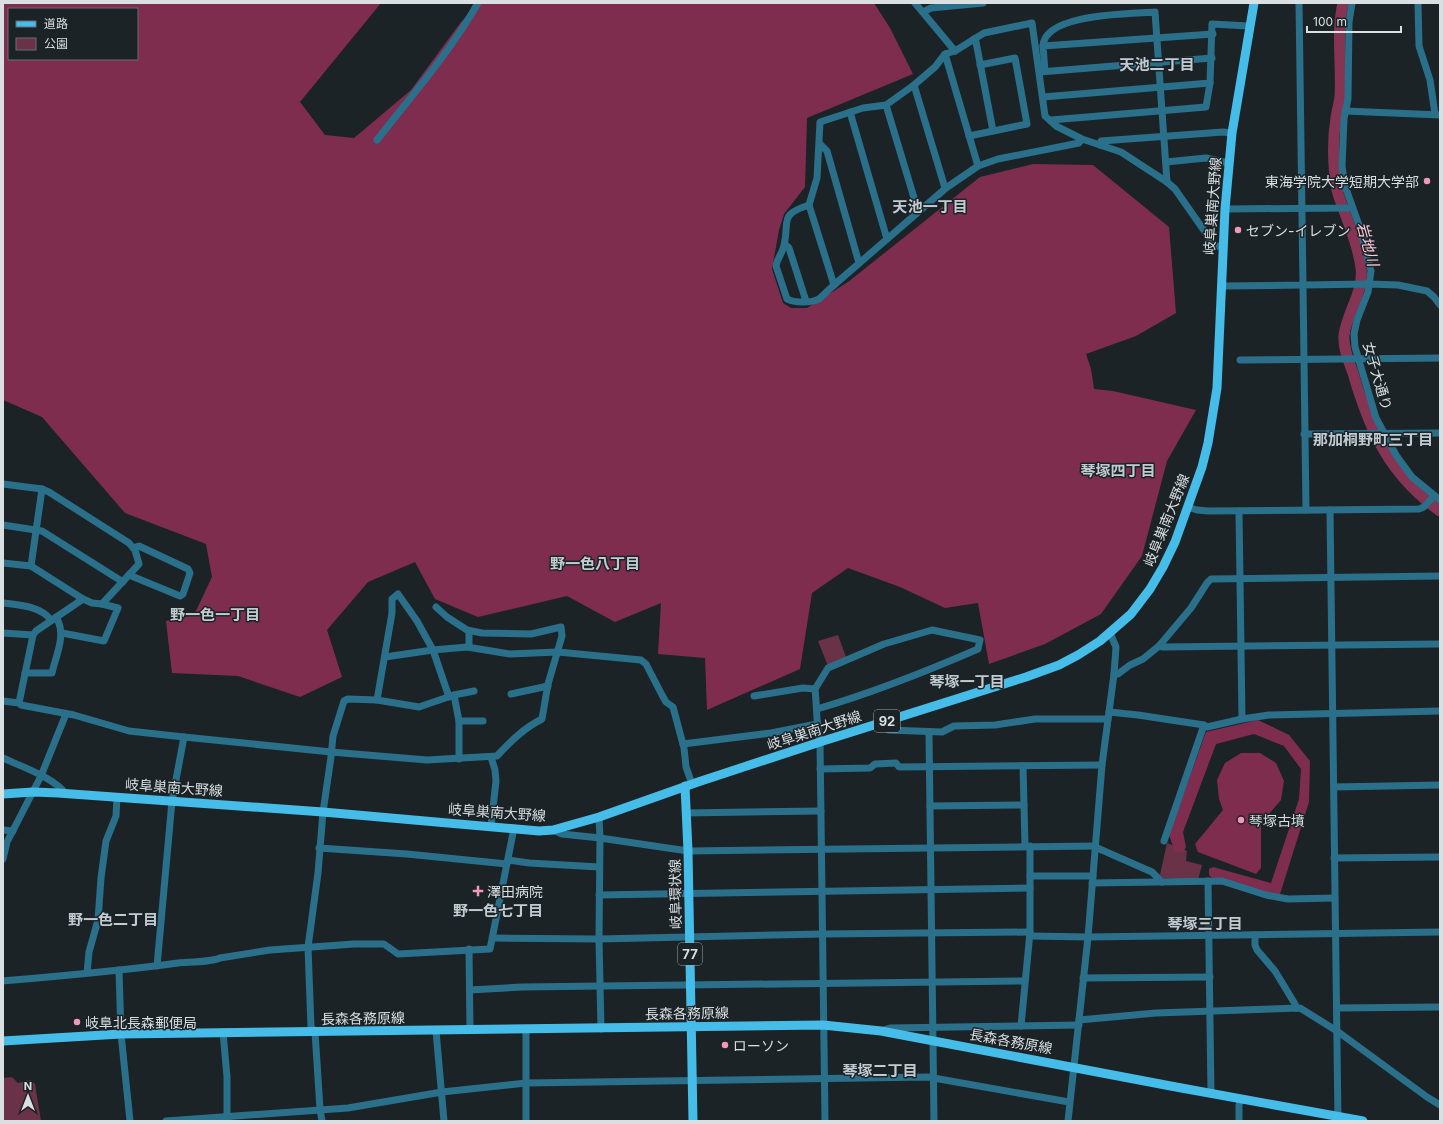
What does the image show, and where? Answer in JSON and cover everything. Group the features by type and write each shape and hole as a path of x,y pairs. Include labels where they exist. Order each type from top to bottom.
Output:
{"main road":[{"name":"岐阜巣南大野線","path":"3,794 33,792 117,797 323,812 538,831 553,830 598,817 688,785 820,742 1026,677 1059,665 1078,655 1110,632 1131,614 1150,589 1175,542 1202,467 1215,401 1219,362 1225,208 1232,133 1254,3"},
{"name":"岐阜環状線","path":"688,785 686,813 693,1121"},
{"name":"長森各務原線","path":"3,1041 121,1034 223,1032 436,1031 823,1025 880,1031 1211,1093 1338,1119 1363,1121"}],"street":[{"path":"377,140 446,52 465,26 478,3"},
{"path":"915,3 955,51"},
{"path":"923,12 931,8 983,3"},
{"path":"1299,3 1306,510"},
{"name":"女子大通り","path":"1352,3 1349,22 1348,99 1345,111 1342,140 1342,166 1350,207 1360,228 1371,271 1368,292 1357,320 1354,334 1356,359 1382,433 1412,477 1435,498"},
{"path":"1345,111 1438,114 1430,80 1419,46 1418,3"},
{"path":"1167,182 1155,12 1095,16 1071,20 1055,28 1043,41 1042,71 1045,116 1056,126 1082,139 1121,152 1167,182 1175,189 1215,245 1223,248"},
{"path":"834,285 809,205 817,178 820,122 863,108 886,105 914,85 935,67 945,54 955,51 984,33 1032,23 1042,71"},
{"path":"1051,120 1206,107 1212,58 1212,24 1249,26"},
{"path":"1043,46 1213,34"},
{"path":"974,39 976,42 993,131"},
{"path":"945,54 978,166"},
{"path":"969,136 1027,124 1015,58 980,65"},
{"path":"1042,71 1212,58"},
{"path":"1043,97 1210,83"},
{"path":"914,85 945,188"},
{"path":"886,105 918,211"},
{"path":"850,112 887,239"},
{"path":"1100,145 1101,141 1223,132 1232,133"},
{"path":"809,205 792,212 786,221 785,244 776,266 787,299 800,302 818,299 945,188 978,166 998,159 1078,143 1082,139"},
{"path":"820,144 827,151 859,263"},
{"path":"1166,162 1206,158 1229,163"},
{"path":"1225,208 1350,207"},
{"path":"785,244 788,248 806,302"},
{"path":"1222,286 1357,284 1398,285 1427,291 1440,305"},
{"path":"1240,360 1440,358"},
{"path":"1304,434 1440,433"},
{"path":"3,484 49,492 129,543 133,548 139,564 102,604"},
{"path":"31,566 42,490"},
{"path":"1188,507 1203,511 1419,509 1426,506 1435,498"},
{"path":"1330,510 1338,1119"},
{"path":"1239,511 1242,719"},
{"path":"3,525 42,531 123,582"},
{"path":"129,575 180,596 183,594 190,573 188,569 139,546 133,548"},
{"path":"3,563 31,566 92,604 102,604 118,608 104,641 62,633"},
{"path":"1114,674 1118,674 1130,665 1143,659 1159,646 1191,608 1211,579 1440,576"},
{"path":"377,700 392,613 392,599 398,594 417,620 434,650 452,696 459,721 459,759"},
{"path":"18,703 33,635 54,618 83,599"},
{"path":"3,603 30,607 59,621 62,633 52,673 25,673"},
{"path":"3,701 66,714 128,730 184,737 427,760 497,756 519,734 532,724 542,719 548,686 562,636 561,627 531,634 482,633 469,631 447,617 436,607"},
{"path":"817,710 860,696 978,649 980,640 932,630 884,644 828,668 815,689 817,710 816,724 820,742 825,1121"},
{"path":"469,631 469,647"},
{"path":"1068,1121 1088,937 1102,765 1114,674 1116,647 1110,632"},
{"path":"3,633 33,635"},
{"path":"1159,646 1440,644"},
{"path":"385,657 469,647 510,654 558,652 642,660 646,664 666,702 673,707 683,744 688,785"},
{"path":"511,694 548,686"},
{"path":"754,696 803,688 815,689"},
{"path":"322,1121 315,1032 311,1027 308,947 318,873 323,812 332,757 331,752 333,736 344,701 348,698 377,700 419,707 452,696 474,691"},
{"path":"883,723 888,730 929,733 942,732 954,726 995,725 1035,719 1138,714 1204,725 1207,728 1269,714 1440,711"},
{"path":"3,858 7,842 42,776 66,714"},
{"path":"459,721 483,721"},
{"path":"683,744 771,733 816,724"},
{"path":"1164,841 1204,725"},
{"path":"929,733 934,1027 934,1121"},
{"path":"157,966 172,801 184,737"},
{"path":"491,757 495,770 496,781 491,826"},
{"path":"3,758 42,776 60,787 66,794"},
{"path":"820,769 870,768 875,764 896,763 900,767 1102,765"},
{"path":"1021,1026 1030,934 1030,876 1024,805 1023,766"},
{"path":"1334,787 1440,785"},
{"path":"87,973 90,952 98,920 101,878 106,841 116,816 117,797"},
{"path":"930,806 1024,805"},
{"path":"686,813 821,811"},
{"path":"598,817 600,838 599,939 601,1028"},
{"path":"3,981 216,960 220,958 270,950 308,947 384,944 398,954 490,949 514,828"},
{"path":"3,830 13,831"},
{"path":"553,830 562,834 688,851 1028,846 1095,847 1152,872 1162,882"},
{"path":"319,848 507,862 599,867"},
{"path":"1334,858 1440,857"},
{"path":"1030,876 1162,882 1222,881 1266,895 1288,899 1335,898"},
{"path":"1208,881 1211,1093"},
{"path":"599,895 1030,888"},
{"path":"493,938 599,939 689,936 932,933 1030,934 1088,937 1440,932"},
{"path":"1255,935 1255,945 1257,950 1274,971 1296,1008"},
{"path":"469,949 470,1030"},
{"path":"119,970 121,1034 130,1121"},
{"path":"1084,978 1210,977"},
{"path":"470,990 522,987 1025,981"},
{"path":"1337,1008 1440,1007"},
{"path":"880,1031 890,1028 1021,1026 1079,1022 1156,1013 1210,1010 1300,1008 1337,1031 1440,1105"},
{"path":"526,1029 526,1121"},
{"path":"436,1031 444,1121"},
{"path":"223,1032 227,1077 227,1118"},
{"path":"166,1121 227,1118 320,1109 348,1108 442,1092 526,1083 928,1077 1069,1102"},
{"path":"1239,1121 1239,1105 1241,1099"}],"green space":[{"path":"838,635 846,657 828,666 818,641"},
{"path":"1167,843 1187,851 1186,861 1202,865 1198,880 1163,878 1160,875"},
{"path":"12,1077 18,1083 30,1080 35,1084 41,1121 3,1121 3,1078"}],"shaded area":[{"path":"3,3 381,3 300,102 325,135 354,138 411,90 461,22 480,3 874,3 890,28 913,74 807,118 805,187 784,214 779,230 772,269 783,303 791,308 807,308 848,282 980,177 1033,164 1093,165 1169,227 1176,313 1136,336 1086,354 1091,369 1094,389 1113,391 1196,410 1167,461 1142,556 1101,614 1045,644 989,664 978,603 945,608 900,587 848,568 812,593 800,669 707,710 705,658 658,654 661,603 615,622 567,596 478,617 435,599 415,562 368,582 327,630 342,677 300,697 238,676 172,673 166,621 194,615 212,577 206,544 125,513 42,417 3,400"},
{"path":"1258,720 1289,735 1310,761 1309,802 1280,894 1266,894 1213,879 1209,875 1209,869 1213,867 1271,883 1299,799 1301,769 1284,746 1254,734 1216,744 1183,832 1186,847 1184,851 1178,853 1174,850 1169,834 1206,732"},
{"path":"1241,753 1260,753 1276,763 1284,781 1281,800 1269,814 1261,819 1261,868 1256,874 1198,852 1195,844 1223,810 1219,799 1217,780 1225,763"}],"waterway":[{"name":"岩地川","path":"1343,3 1340,26 1340,97 1336,115 1334,163 1337,190 1357,247 1361,268 1358,294 1348,318 1344,335 1345,350 1367,414 1384,451 1408,483 1440,511"}],"place":[{"name":"東海学院大学短期大学部","path":"1427,181"},
{"name":"セブン-イレブン","path":"1238,230"},
{"name":"琴塚古墳","path":"1241,820"},
{"name":"澤田病院","path":"478,891"},
{"name":"岐阜北長森郵便局","path":"77,1022"},
{"name":"ローソン","path":"725,1045"}],"district":[{"name":"天池二丁目","path":"1157,64"},
{"name":"天池一丁目","path":"930,206"},
{"name":"那加桐野町三丁目","path":"1373,439"},
{"name":"琴塚四丁目","path":"1118,470"},
{"name":"野一色八丁目","path":"595,563"},
{"name":"野一色一丁目","path":"215,614"},
{"name":"琴塚一丁目","path":"967,681"},
{"name":"野一色七丁目","path":"498,910"},
{"name":"野一色二丁目","path":"113,919"},
{"name":"琴塚三丁目","path":"1205,923"},
{"name":"琴塚二丁目","path":"880,1070"}]}
